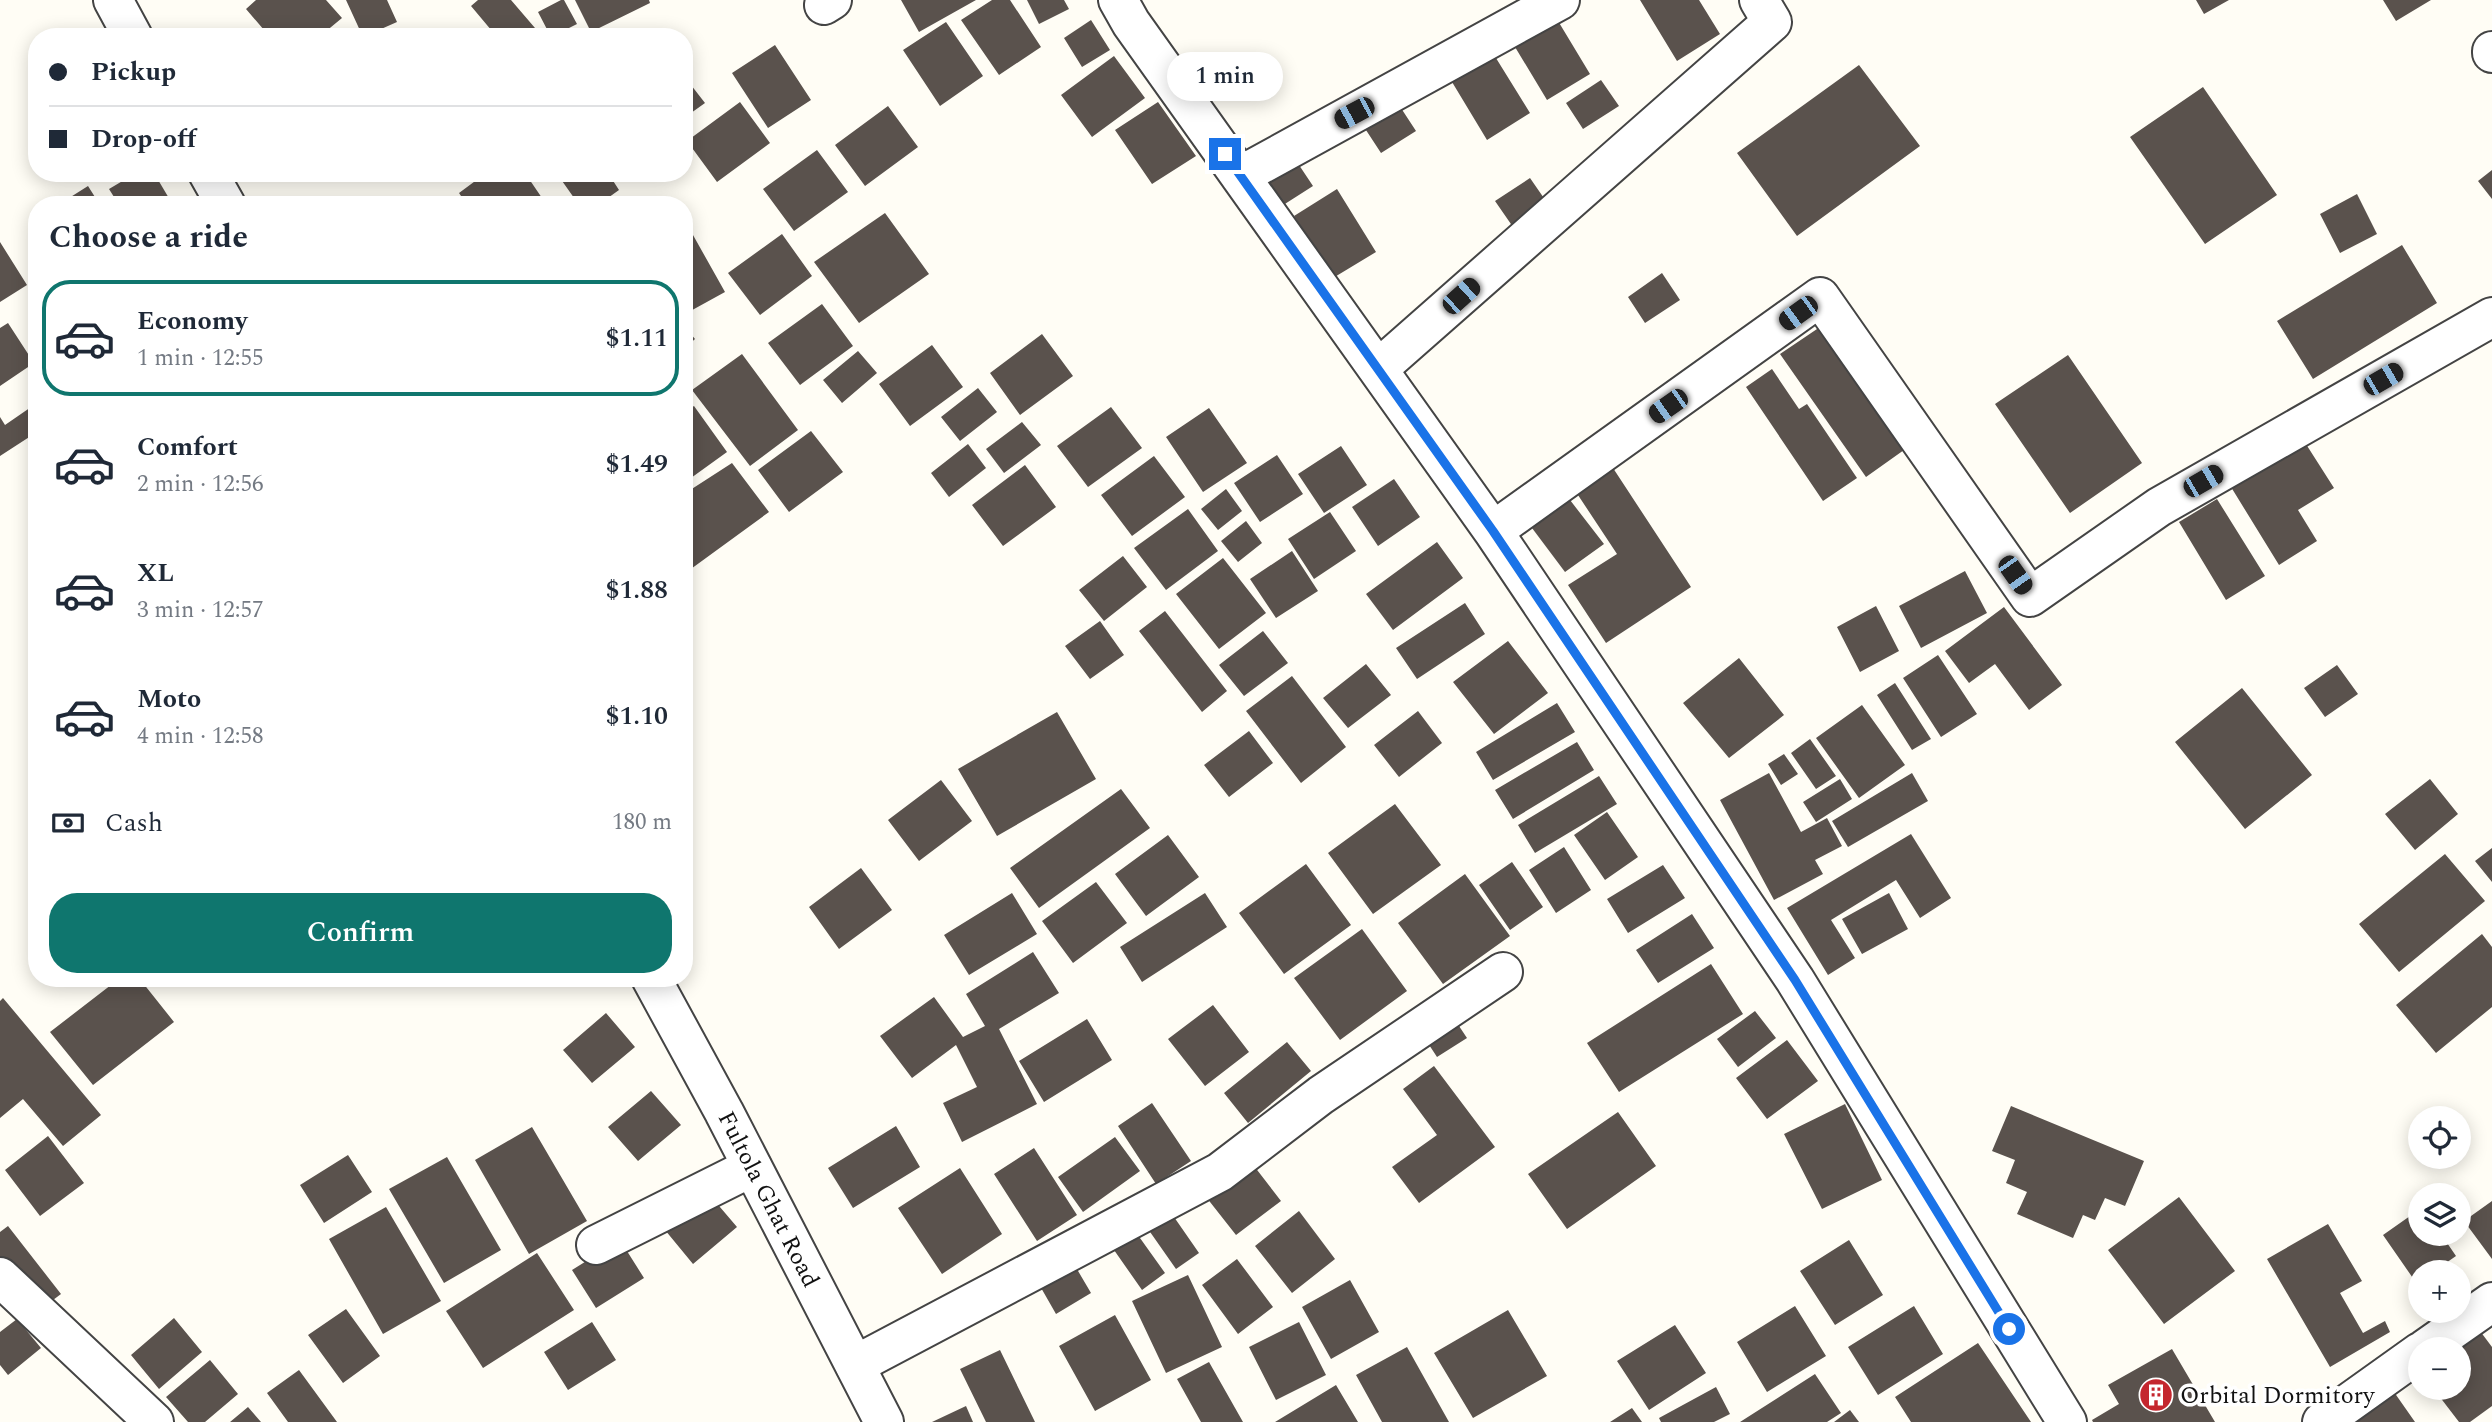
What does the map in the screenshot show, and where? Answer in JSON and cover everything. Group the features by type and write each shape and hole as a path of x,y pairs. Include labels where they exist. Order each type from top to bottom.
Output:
{"street":[{"path":"113,0 128,28"},
{"path":"1118,0 1131,23 1493,531 1795,980 2067,1422"},
{"path":"1240,176 1560,0"},
{"path":"1378,369 1772,22 1759,0"},
{"path":"1493,531 1820,297 2030,597 2158,507 2492,317"},
{"path":"855,1365 1220,1172 1321,1095 1503,972"},
{"name":"Fultola Ghat Road","path":"656,987 884,1422"},
{"path":"596,1245 752,1167"},
{"path":"0,1277 154,1422"},
{"path":"2442,1337 2492,1302"},
{"path":"2322,1422 2408,1361"}],"building":[{"path":"256,0 326,0 342,18 330,28 262,28 246,9"},
{"path":"346,0 387,0 397,22 383,28 359,28"},
{"path":"478,0 511,0 535,28 489,28 471,6"},
{"path":"564,0 577,24 569,28 546,28 538,12"},
{"path":"575,0 649,0 650,3 599,28 589,28"},
{"path":"901,0 976,0 919,32"},
{"path":"992,0 1010,0 1041,47 999,75 961,20"},
{"path":"1027,0 1064,0 1069,9 1039,24"},
{"path":"1640,0 1699,0 1720,34 1677,61"},
{"path":"2196,0 2229,0 2204,14"},
{"path":"2383,0 2431,0 2396,21"},
{"path":"1552,11 1590,74 1547,100 1509,37"},
{"path":"1091,20 1110,50 1082,67 1064,38"},
{"path":"946,22 983,76 940,106 903,50"},
{"path":"775,45 811,100 768,128 732,73"},
{"path":"1491,50 1530,113 1487,140 1449,77"},
{"path":"1114,56 1145,98 1092,137 1061,95"},
{"path":"1859,65 1920,146 1797,236 1737,153"},
{"path":"1601,80 1619,106 1583,129 1566,103"},
{"path":"2203,87 2277,195 2205,244 2130,137"},
{"path":"693,88 705,103 693,112"},
{"path":"740,102 770,143 717,182 693,149 693,137"},
{"path":"1158,102 1196,156 1152,184 1115,130"},
{"path":"1399,105 1416,131 1381,153 1364,127"},
{"path":"888,106 918,147 865,186 835,145"},
{"path":"817,150 848,192 794,231 763,189"},
{"path":"1295,159 1313,186 1277,209 1260,183"},
{"path":"2492,170 2492,199 2478,181"},
{"path":"1530,178 1548,204 1513,227 1495,201"},
{"path":"121,182 159,182 168,196 113,196 109,189"},
{"path":"474,182 531,182 541,196 461,196 459,193"},
{"path":"563,182 614,182 619,190 611,196 573,196"},
{"path":"88,186 94,196 72,196"},
{"path":"1337,189 1376,252 1333,278 1294,216"},
{"path":"2357,194 2377,234 2340,253 2320,214"},
{"path":"885,213 929,274 859,323 814,262"},
{"path":"782,234 812,276 760,315 728,273"},
{"path":"693,235 725,292 693,310"},
{"path":"0,242 27,285 0,302"},
{"path":"2402,245 2437,303 2313,379 2277,321"},
{"path":"1662,273 1680,300 1645,323 1628,297"},
{"path":"822,304 853,346 800,385 768,343"},
{"path":"8,323 28,354 28,367 0,386 0,328"},
{"path":"1820,327 1904,450 1866,477 1780,354"},
{"path":"1042,334 1073,376 1020,415 990,373"},
{"path":"932,345 963,387 910,426 879,384"},
{"path":"858,351 877,373 842,403 823,380"},
{"path":"742,354 798,430 750,466 693,389"},
{"path":"2068,355 2142,463 2070,513 1995,404"},
{"path":"1772,369 1799,409 1807,404 1857,478 1823,501 1746,387"},
{"path":"978,388 997,412 960,441 941,417"},
{"path":"693,407 727,452 693,477"},
{"path":"1111,407 1142,448 1088,487 1057,446"},
{"path":"1209,408 1247,463 1203,492 1166,437"},
{"path":"28,409 28,438 0,456 0,417 5,425"},
{"path":"1022,422 1041,445 1004,473 986,449"},
{"path":"811,431 843,472 789,512 758,470"},
{"path":"2304,441 2334,488 2298,510 2317,541 2279,565 2231,487"},
{"path":"968,444 986,468 949,497 931,473"},
{"path":"1341,446 1367,485 1324,513 1298,474"},
{"path":"1277,455 1303,494 1260,522 1234,483"},
{"path":"1154,456 1185,497 1132,536 1101,495"},
{"path":"732,463 769,512 693,567 693,488"},
{"path":"1025,465 1056,507 1003,546 972,505"},
{"path":"1613,468 1691,587 1606,643 1568,585 1617,554 1576,492"},
{"path":"1394,479 1420,517 1378,546 1352,507"},
{"path":"1226,489 1242,511 1218,530 1201,509"},
{"path":"2217,499 2265,576 2226,600 2179,522"},
{"path":"1570,500 1604,544 1565,572 1532,528"},
{"path":"1188,509 1218,551 1166,590 1134,548"},
{"path":"1330,512 1356,551 1314,579 1288,539"},
{"path":"1246,521 1262,543 1238,562 1221,541"},
{"path":"1437,542 1463,578 1393,630 1366,594"},
{"path":"1292,551 1318,591 1276,618 1250,579"},
{"path":"1123,556 1147,587 1104,621 1079,590"},
{"path":"1223,558 1266,613 1219,649 1176,594"},
{"path":"1965,571 1987,613 1921,648 1899,606"},
{"path":"1465,603 1485,634 1417,679 1396,648"},
{"path":"1876,606 1899,651 1860,672 1837,627"},
{"path":"2004,607 2062,685 2029,710 1995,664 1969,683 1945,651"},
{"path":"1165,611 1227,691 1202,712 1139,631"},
{"path":"1100,621 1124,655 1090,679 1065,646"},
{"path":"1263,631 1288,663 1244,696 1219,665"},
{"path":"1508,641 1548,693 1494,734 1453,682"},
{"path":"1938,655 1977,714 1941,737 1903,678"},
{"path":"1739,658 1784,715 1729,758 1683,703"},
{"path":"1366,664 1391,695 1348,728 1323,698"},
{"path":"2337,665 2358,694 2325,717 2304,688"},
{"path":"1292,676 1346,747 1301,783 1246,711"},
{"path":"1895,683 1931,739 1912,750 1877,695"},
{"path":"2242,688 2312,775 2245,829 2175,742"},
{"path":"1557,703 1575,732 1493,780 1476,752"},
{"path":"1862,705 1905,765 1859,798 1816,738"},
{"path":"1418,711 1442,743 1399,777 1374,745"},
{"path":"1057,712 1096,779 997,836 958,769"},
{"path":"1249,731 1273,763 1229,797 1204,765"},
{"path":"1810,739 1836,776 1816,789 1791,753"},
{"path":"1577,742 1594,770 1513,819 1495,790"},
{"path":"1784,754 1798,774 1781,785 1768,764"},
{"path":"1769,773 1801,832 1827,818 1842,846 1815,860 1823,874 1774,900 1720,800"},
{"path":"1912,773 1928,801 1848,847 1832,821"},
{"path":"1599,776 1617,804 1535,853 1518,825"},
{"path":"1840,779 1852,799 1816,822 1803,802"},
{"path":"2430,779 2458,814 2415,850 2385,814"},
{"path":"941,780 972,821 919,861 888,820"},
{"path":"1121,789 1150,828 1039,908 1010,868"},
{"path":"1395,804 1441,865 1373,914 1328,853"},
{"path":"1607,812 1638,857 1605,880 1574,835"},
{"path":"1911,834 1951,898 1920,918 1896,880 1831,920 1855,958 1828,975 1787,908"},
{"path":"1168,835 1199,877 1146,916 1115,874"},
{"path":"1564,847 1591,890 1556,913 1529,870"},
{"path":"2492,848 2492,882 2475,861"},
{"path":"2445,854 2485,901 2399,972 2359,924"},
{"path":"1512,862 1543,907 1510,930 1479,885"},
{"path":"1306,864 1351,925 1284,974 1239,913"},
{"path":"1663,865 1685,898 1628,933 1607,899"},
{"path":"861,868 892,910 839,949 809,907"},
{"path":"1465,874 1510,936 1443,984 1398,923"},
{"path":"1096,882 1127,923 1073,963 1042,921"},
{"path":"1012,893 1037,934 969,975 944,935"},
{"path":"1205,893 1227,927 1142,982 1120,947"},
{"path":"1889,893 1908,929 1862,954 1842,919"},
{"path":"1692,914 1714,948 1658,983 1636,950"},
{"path":"1362,929 1407,991 1340,1040 1294,978"},
{"path":"2482,934 2492,947 2492,1007 2436,1053 2396,1005"},
{"path":"1033,952 1059,993 999,1029 1037,1104 962,1142 943,1103 977,1087 956,1045 912,1078 880,1036 934,997 963,1037 985,1026 966,994"},
{"path":"1711,964 1743,1014 1619,1092 1587,1043"},
{"path":"108,987 146,987 174,1022 93,1085 50,1032"},
{"path":"3,998 101,1115 63,1146 23,1099 0,1118 0,1001"},
{"path":"1213,1005 1249,1052 1205,1086 1168,1039"},
{"path":"1449,1011 1467,1038 1437,1057 1420,1031"},
{"path":"1755,1011 1776,1038 1738,1067 1717,1039"},
{"path":"606,1013 635,1047 592,1083 563,1050"},
{"path":"1087,1019 1112,1060 1044,1102 1019,1061"},
{"path":"1787,1040 1818,1081 1767,1119 1736,1078"},
{"path":"1287,1042 1311,1071 1248,1123 1224,1093"},
{"path":"1434,1066 1495,1147 1419,1203 1392,1167 1437,1135 1403,1089"},
{"path":"651,1091 681,1125 638,1161 608,1127"},
{"path":"1152,1103 1191,1161 1156,1184 1118,1126"},
{"path":"1845,1104 1882,1180 1822,1209 1784,1134"},
{"path":"2011,1106 2144,1161 2125,1206 2105,1198 2095,1220 2083,1215 2073,1238 2017,1214 2027,1192 2006,1183 2015,1160 1992,1151"},
{"path":"1618,1112 1656,1166 1567,1229 1528,1174"},
{"path":"896,1126 920,1167 853,1208 828,1168"},
{"path":"532,1127 587,1221 529,1254 475,1160"},
{"path":"48,1136 84,1183 40,1216 5,1170"},
{"path":"1115,1137 1140,1171 1083,1212 1058,1177"},
{"path":"1034,1148 1077,1215 1037,1241 994,1174"},
{"path":"1244,1153 1281,1201 1236,1235 1199,1188"},
{"path":"348,1155 372,1192 324,1223 300,1185"},
{"path":"447,1157 501,1250 444,1283 389,1189"},
{"path":"960,1168 1002,1234 942,1274 898,1208"},
{"path":"708,1193 737,1227 693,1264 665,1230"},
{"path":"2179,1197 2235,1271 2164,1324 2108,1250"},
{"path":"2492,1201 2492,1259 2471,1230 2471,1216"},
{"path":"1165,1204 1199,1253 1176,1269 1141,1219"},
{"path":"386,1207 441,1301 383,1334 329,1239"},
{"path":"1299,1211 1335,1259 1292,1293 1255,1246"},
{"path":"2408,1217 2408,1246 2449,1246 2456,1256 2450,1260 2408,1260 2408,1271 2383,1235"},
{"path":"1130,1224 1165,1273 1142,1290 1107,1240"},
{"path":"2328,1224 2362,1281 2340,1293 2363,1333 2385,1321 2390,1332 2330,1367 2267,1259"},
{"path":"8,1226 61,1294 37,1312 0,1264 0,1232"},
{"path":"620,1240 644,1278 596,1308 572,1270"},
{"path":"1849,1240 1883,1295 1835,1325 1800,1271"},
{"path":"537,1253 574,1310 483,1368 446,1311"},
{"path":"1071,1259 1091,1293 1056,1314 1036,1279"},
{"path":"1237,1259 1273,1307 1238,1334 1202,1285"},
{"path":"1188,1275 1222,1347 1166,1373 1132,1301"},
{"path":"1350,1280 1379,1332 1331,1359 1302,1307"},
{"path":"1795,1306 1826,1356 1767,1392 1737,1342"},
{"path":"1914,1306 1943,1354 1878,1395 1848,1347"},
{"path":"346,1309 380,1356 343,1383 308,1335"},
{"path":"1508,1310 1547,1376 1473,1418 1434,1353"},
{"path":"1115,1315 1151,1380 1095,1411 1059,1346"},
{"path":"174,1318 202,1352 159,1389 131,1355"},
{"path":"17,1319 41,1348 8,1375 0,1365 0,1332"},
{"path":"592,1322 616,1360 568,1390 544,1352"},
{"path":"1299,1322 1326,1375 1276,1400 1249,1347"},
{"path":"2474,1323 2492,1347 2492,1406 2470,1422 2459,1422 2442,1400 2471,1400 2471,1337 2455,1337"},
{"path":"1675,1325 1706,1373 1649,1410 1617,1361"},
{"path":"1978,1343 2031,1422 1911,1422 1895,1397"},
{"path":"1407,1347 1449,1422 1382,1422 1356,1375"},
{"name":"Orbital Dormitory","path":"2172,1349 2215,1422 2093,1422 2092,1420 2119,1404 2108,1385"},
{"path":"1000,1350 1035,1422 986,1422 960,1369"},
{"path":"210,1360 238,1394 205,1422 188,1422 166,1397"},
{"path":"1209,1362 1243,1422 1201,1422 1177,1379"},
{"path":"299,1370 337,1422 288,1422 267,1393"},
{"path":"1815,1374 1841,1413 1827,1422 1740,1422"},
{"path":"1336,1385 1358,1422 1275,1422"},
{"path":"1716,1387 1730,1414 1714,1422 1661,1422 1659,1418"},
{"path":"2394,1392 2415,1422 2351,1422"},
{"path":"966,1406 973,1422 932,1422"},
{"path":"248,1407 261,1422 230,1422"},
{"path":"1632,1408 1642,1422 1610,1422"},
{"path":"1850,1410 1859,1422 1834,1422"}],"place":[{"name":"Orbital Dormitory","path":"2156,1395"}],"route":[{"path":"1225,154 1493,531 1795,980 2009,1329"}]}
